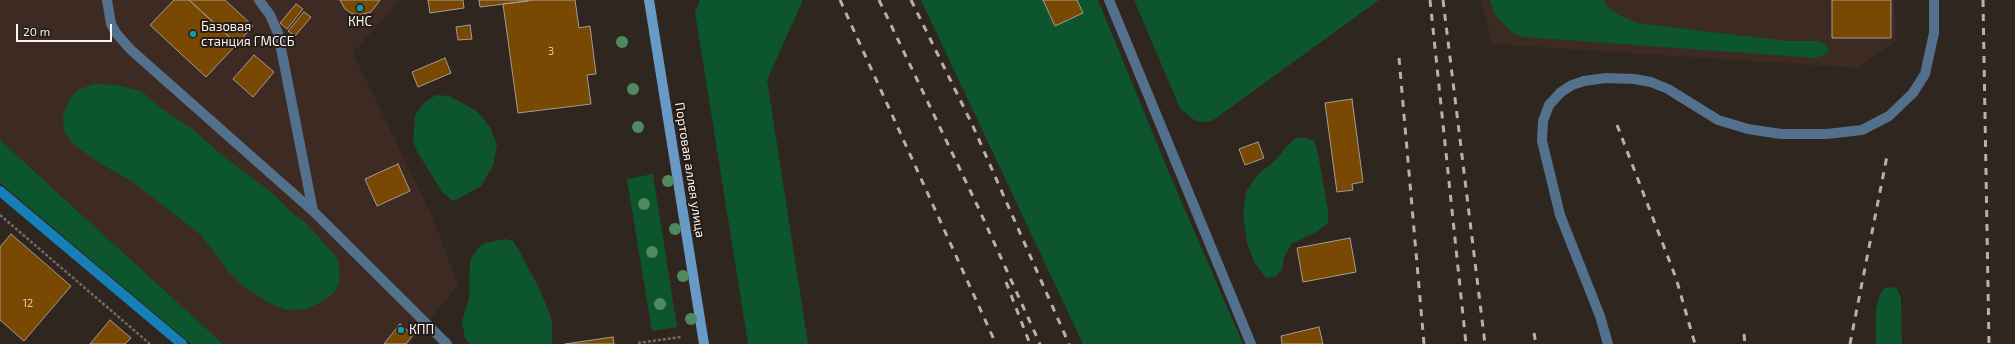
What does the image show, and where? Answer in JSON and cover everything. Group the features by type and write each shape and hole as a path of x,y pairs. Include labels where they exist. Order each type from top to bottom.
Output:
{"street":[{"name":"Портовая аллея улица","path":"649,0 704,344"}],"lane":[{"path":"107,0 112,24 116,33 131,50 313,210 447,344"},
{"path":"259,0 270,15 278,33 313,210"},
{"path":"1109,0 1251,344"},
{"path":"1608,344 1600,316 1560,215 1542,141 1543,121 1549,105 1561,92 1572,85 1584,81 1606,78 1634,79 1651,82 1668,89 1718,120 1748,129 1781,134 1819,134 1862,130 1889,116 1913,93 1925,74 1934,33 1934,0"}],"path":[{"path":"0,215 150,344"},
{"path":"638,343 685,336"}],"shaded area":[{"path":"0,0 400,0 353,53 433,218 458,285 410,344 223,344 0,140"},
{"path":"1481,0 1895,0 1896,41 1858,68 1492,44"}],"green space":[{"path":"700,0 803,0 767,80 808,344 748,344 695,12"},
{"path":"921,0 1098,0 1170,175 1243,344 1083,344"},
{"path":"1134,0 1379,0 1212,121 1203,122 1194,120 1180,108"},
{"path":"1490,0 1603,0 1607,6 1619,15 1637,23 1787,41 1818,41 1826,45 1829,50 1825,55 1815,58 1524,37 1514,34 1496,17"},
{"path":"93,84 117,85 141,91 162,109 194,130 217,151 271,192 294,215 305,222 338,259 340,282 334,293 307,309 287,310 269,303 244,287 228,271 201,235 130,180 101,164 72,143 64,131 63,117 69,100 76,91"},
{"path":"436,95 449,96 477,111 490,127 497,145 493,166 481,186 456,200 452,200 442,192 413,143 415,115 424,103"},
{"path":"1304,137 1314,141 1317,149 1328,210 1328,223 1316,232 1291,244 1283,259 1283,267 1276,277 1266,278 1254,262 1247,243 1243,214 1246,192 1258,174 1275,161 1286,147 1296,138"},
{"path":"0,140 223,344 191,344 0,183"},
{"path":"653,174 677,327 652,331 627,179"},
{"path":"505,239 513,241 538,286 552,323 552,344 470,344 465,338 462,322 469,298 470,262 480,246 485,243"},
{"path":"1892,287 1897,289 1901,298 1902,344 1876,344 1876,312 1879,296 1884,288"}],"building":[{"name":"Базовая станция ГМССБ","path":"174,0 189,0 237,44 206,77 150,25"},
{"path":"189,0 225,0 253,26 237,44"},
{"name":"КНС","path":"340,0 380,0 371,12 358,15 345,9"},
{"path":"428,0 463,0 464,8 430,13"},
{"path":"479,0 527,0 528,1 480,7"},
{"path":"534,0 575,0 579,28 590,26 596,74 587,75 591,104 518,113 503,4"},
{"path":"1043,0 1077,0 1083,13 1055,26"},
{"path":"1832,0 1891,0 1891,38 1832,38"},
{"path":"296,4 303,9 287,29 280,23"},
{"path":"304,12 311,17 295,36 288,31"},
{"path":"470,25 472,39 458,40 456,27"},
{"path":"254,55 274,72 253,97 233,79"},
{"path":"445,58 451,73 418,87 412,72"},
{"path":"1352,99 1363,182 1352,184 1353,190 1337,192 1325,103"},
{"path":"1258,142 1264,158 1245,165 1239,149"},
{"path":"398,164 410,191 377,206 365,179"},
{"path":"11,234 71,286 24,341 0,320 0,247"},
{"path":"1350,238 1356,272 1303,282 1297,248"},
{"path":"110,320 131,338 125,344 90,344"},
{"name":"КПП","path":"400,324 413,335 406,344 384,344"},
{"path":"1319,327 1323,344 1282,344 1281,336"},
{"path":"613,337 614,344 565,344"}],"waterway":[{"path":"0,191 182,344"}],"railway":[{"path":"840,0 996,344"},
{"path":"879,0 978,207 1040,344"},
{"path":"911,0 972,124 1069,344"},
{"path":"1430,0 1466,344"},
{"path":"1443,0 1485,344"},
{"path":"1983,0 1989,344"},
{"path":"1399,58 1424,344"},
{"path":"1617,125 1676,278 1695,344"},
{"path":"1850,344 1887,156"},
{"path":"1006,282 1030,344"},
{"path":"1534,333 1536,344"},
{"path":"1744,334 1745,344"}],"place":[{"name":"КНС","path":"360,8"},
{"name":"Базовая станция ГМССБ","path":"193,34"},
{"name":"КПП","path":"401,330"}]}
